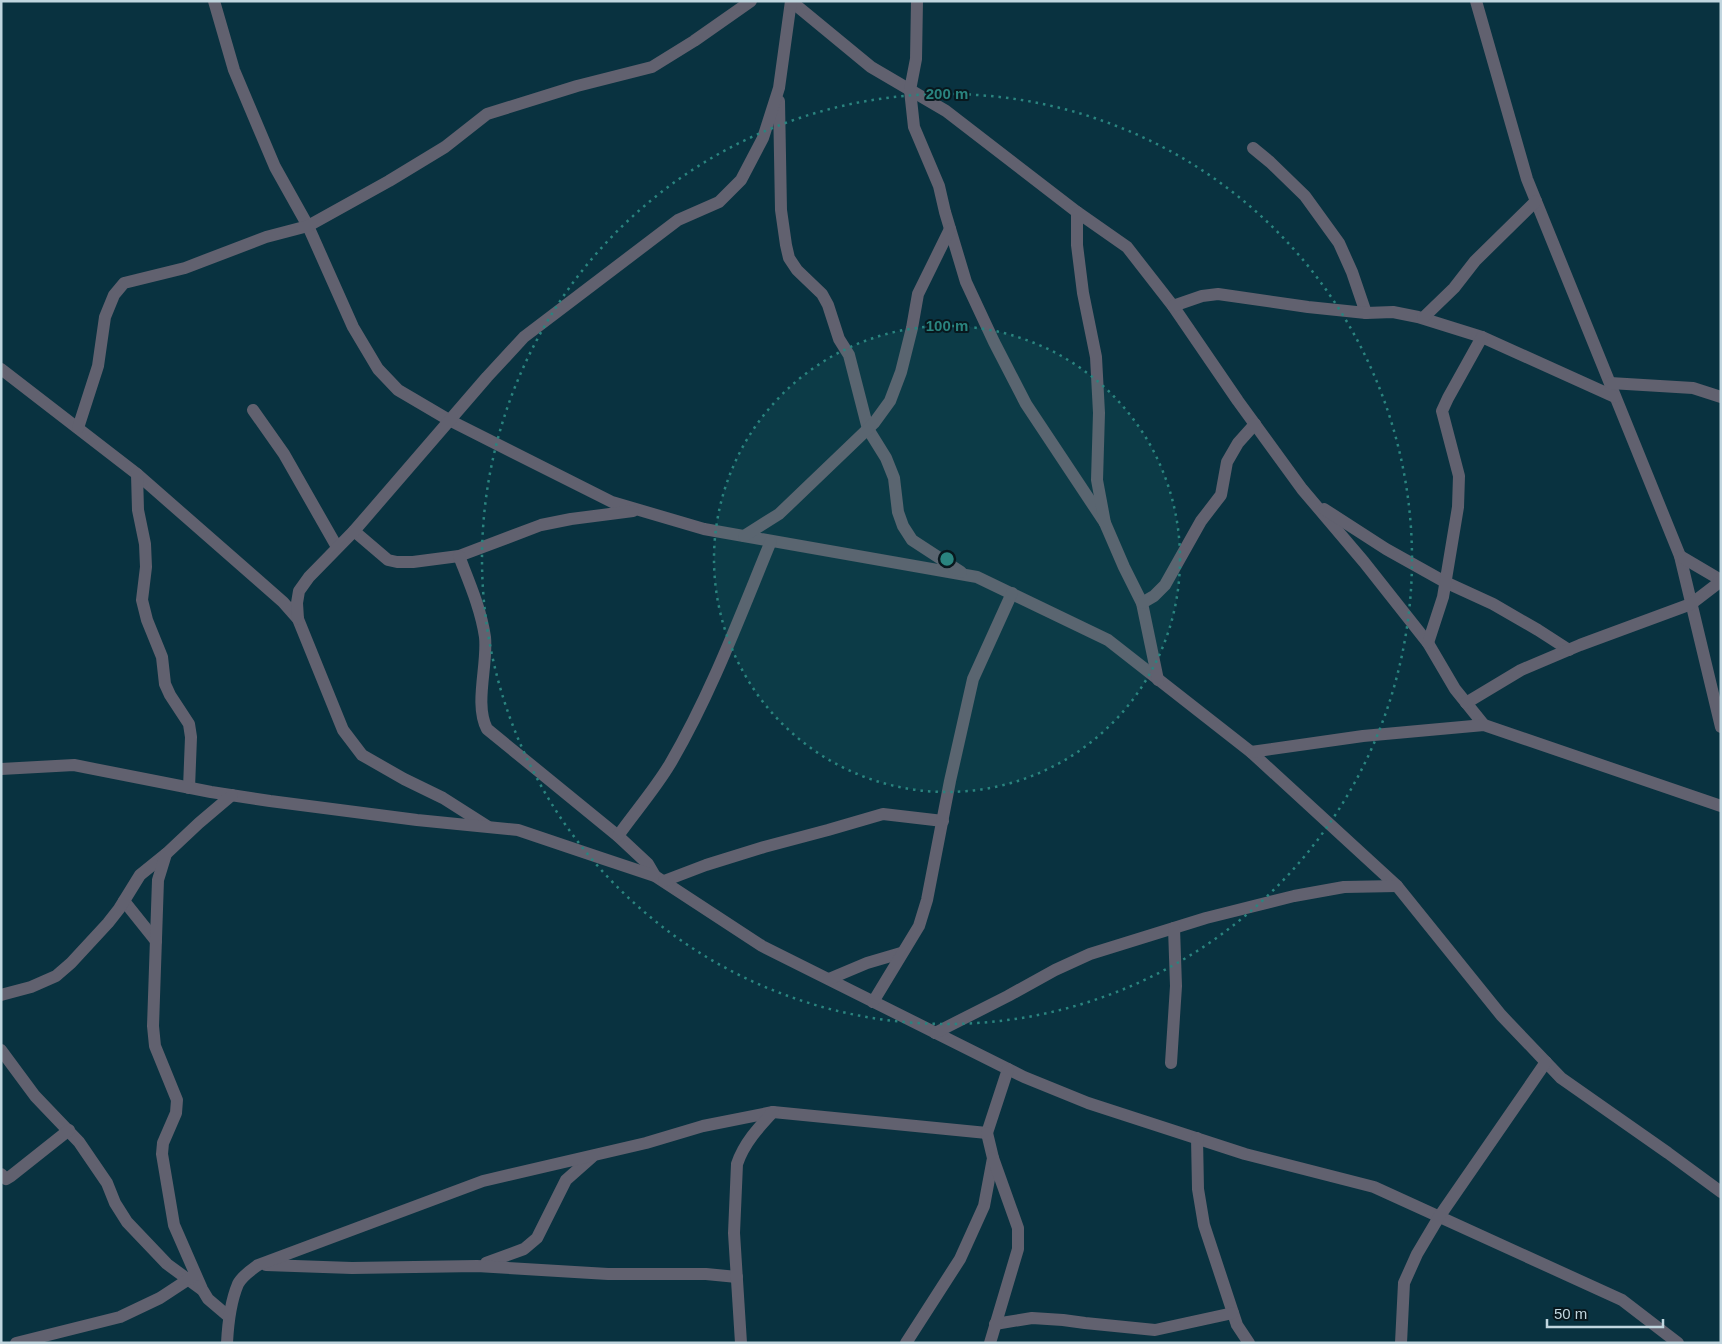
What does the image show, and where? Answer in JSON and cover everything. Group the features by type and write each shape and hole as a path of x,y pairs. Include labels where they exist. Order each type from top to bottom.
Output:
{"street":[{"path":"214,1 234,70 275,167 308,226 353,327 378,369 398,390 449,420 612,502 704,529 977,577 1108,640 1250,752 1397,886 1501,1015 1561,1078 1668,1152 1721,1192"},
{"path":"78,428 98,366 104,317 121,285 135,279 185,268 266,237 308,226 445,147 487,114 577,86 652,67 694,41 751,1"},
{"path":"791,1 871,67 946,110 1077,212 1127,247 1173,306 1255,424 1312,500 1428,643 1455,689 1484,725"},
{"path":"791,1 780,88 781,201 786,245 790,258 797,270 822,294 840,339 849,355 868,429 886,458 894,478 898,512 903,526 912,540 965,575"},
{"path":"917,1 916,59 910,90 914,127 939,186 966,282 1026,404 1105,523 1142,603 1158,680"},
{"path":"1476,1 1527,179 1680,556 1721,727"},
{"path":"298,619 297,603 299,591 309,577 354,531 449,420 524,337 678,220 719,202 741,180 763,138 780,88"},
{"path":"1253,148 1305,196 1339,243 1352,272 1366,313"},
{"path":"1423,318 1454,288 1475,261 1536,201"},
{"path":"1077,212 1083,293 1096,357 1099,413 1097,480 1105,523"},
{"path":"744,536 779,514 868,429 890,401 901,372 918,294 950,230"},
{"path":"1173,306 1202,296 1218,294 1308,307 1366,313 1392,312 1423,318 1482,338 1616,397"},
{"path":"1428,643 1443,596 1458,507 1459,476 1442,412 1482,338"},
{"path":"1,370 137,474 284,602 298,619 343,730 362,754 404,779 443,798 490,827"},
{"path":"1610,383 1693,388 1721,397"},
{"path":"253,410 284,454 337,547"},
{"path":"1142,603 1154,596 1165,585 1202,521 1221,495 1227,462 1238,443 1255,424"},
{"path":"137,474 138,510 145,544 146,567 142,600 147,620 162,657 165,684 189,724 192,737 189,788"},
{"path":"1312,500 1386,549 1445,582 1493,604 1569,650"},
{"path":"354,531 388,560 413,562 459,556 541,525 639,510"},
{"path":"618,836 669,766 696,713 741,614 771,541"},
{"path":"459,556 478,606 485,638 482,714 487,729 618,836 648,864 660,879"},
{"path":"1466,703 1522,670 1569,650 1692,604 1721,581 1680,556"},
{"path":"872,1002 919,926 927,900 950,781 973,679 1012,593"},
{"path":"1250,752 1363,736 1484,725 1721,806"},
{"path":"1,769 74,765 232,796 397,818 518,830 660,879 762,946 1024,1077 1088,1103 1245,1154 1374,1187 1622,1300 1678,1343"},
{"path":"1,995 31,987 56,976 71,963 102,929 124,901 140,875 232,796"},
{"path":"660,879 882,814 943,821"},
{"path":"166,854 158,880 153,1002 155,1046 177,1100 176,1113 163,1143 162,1154 174,1225 192,1277 208,1299 228,1316"},
{"path":"935,1033 1055,970 1090,954 1206,918 1294,896 1344,887 1397,886"},
{"path":"124,901 156,941"},
{"path":"1171,1064 1176,986 1174,928"},
{"path":"829,980 867,963 901,953"},
{"path":"1,1050 35,1096 80,1142 107,1183 115,1203 127,1222 167,1264 192,1277"},
{"path":"1401,1343 1404,1283 1417,1254 1439,1217 1546,1062"},
{"path":"990,1343 1018,1249 1018,1228 993,1158 987,1133 1008,1069"},
{"path":"227,1343 228,1316 239,1284 258,1265 483,1181 646,1143 703,1126 773,1112 987,1133"},
{"path":"741,1343 734,1233 737,1164 740,1154 756,1131 773,1112"},
{"path":"1,1174 6,1178 11,1176 69,1130"},
{"path":"1197,1138 1198,1189 1204,1225 1237,1325 1249,1343"},
{"path":"477,1266 524,1248 536,1238 566,1180 594,1155"},
{"path":"906,1343 960,1259 984,1206 993,1158"},
{"path":"258,1265 352,1268 477,1266 608,1274 706,1274 737,1276"},
{"path":"16,1343 120,1317 160,1298 192,1277"},
{"path":"995,1324 1032,1318 1155,1330 1233,1313"}]}
